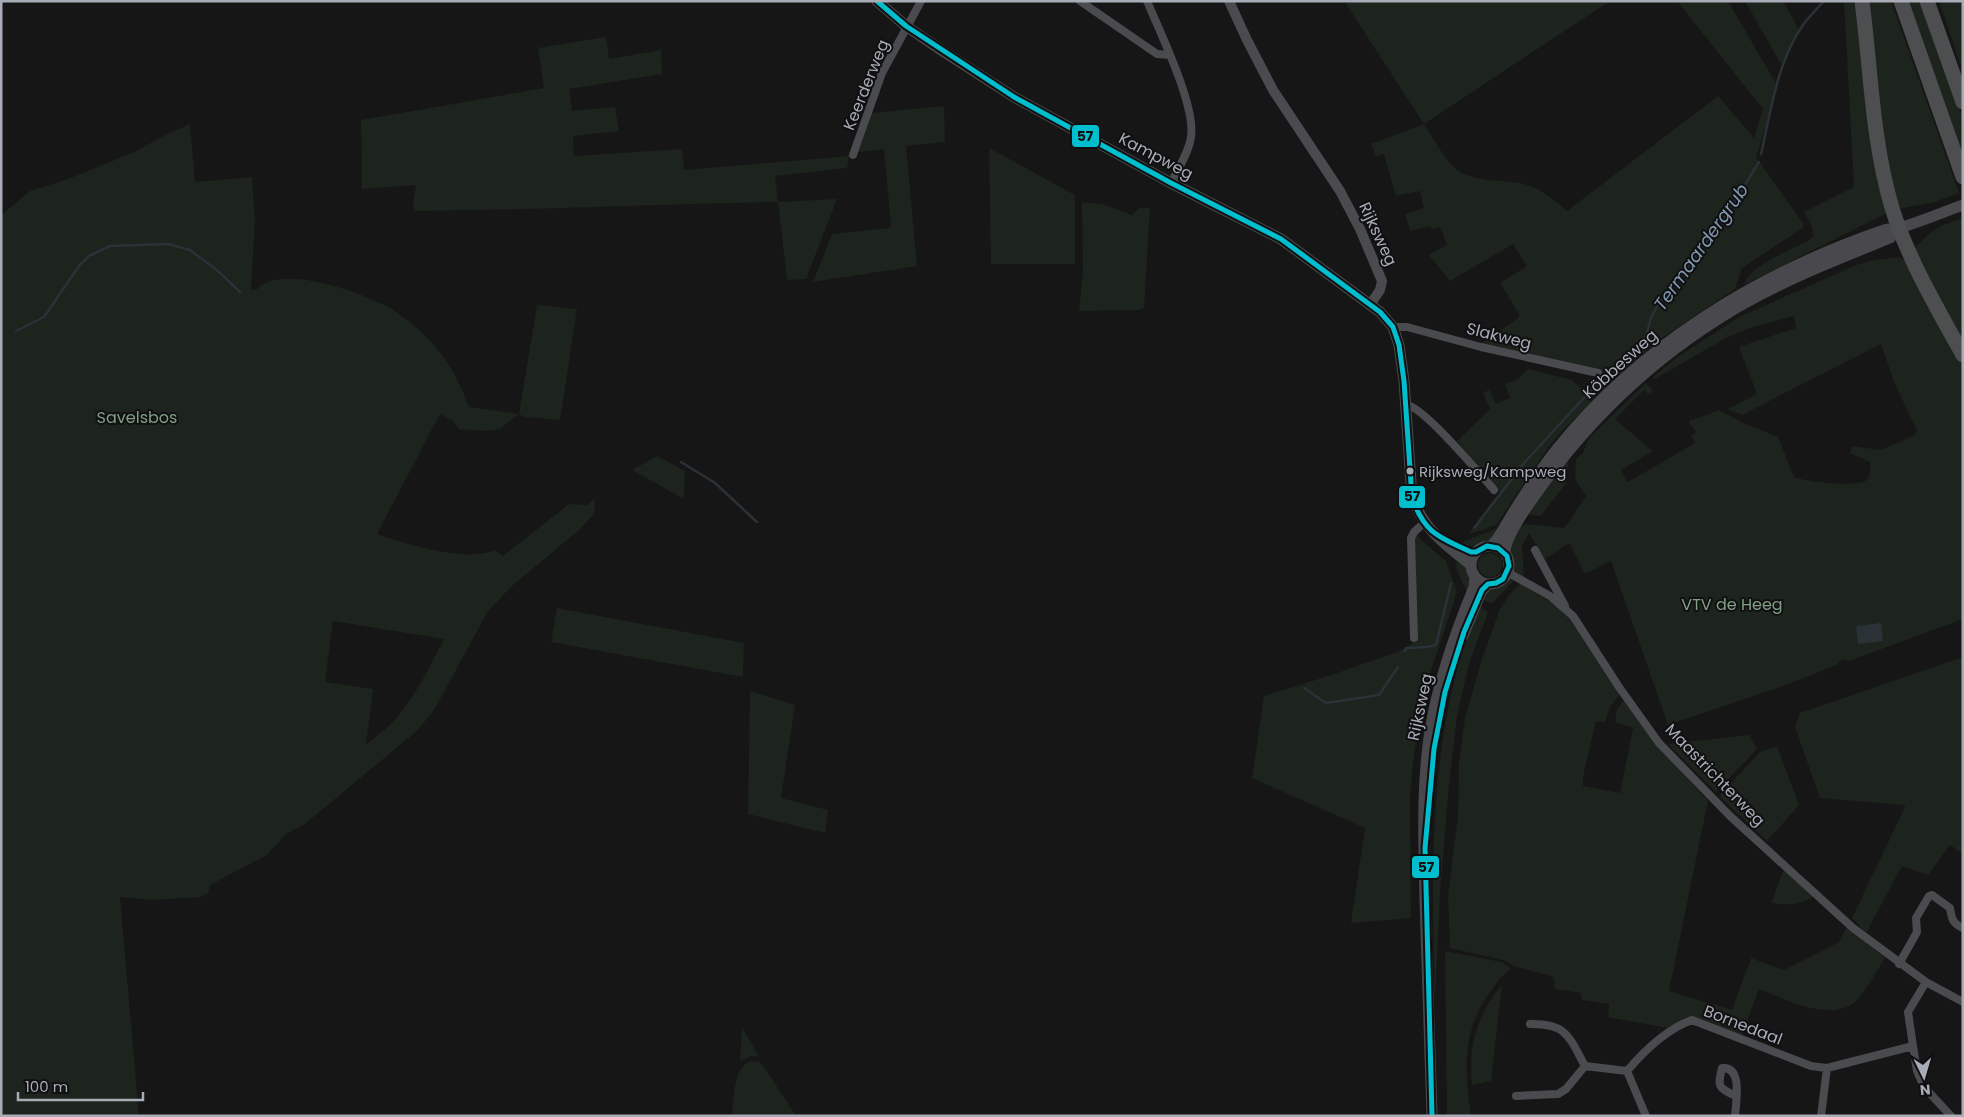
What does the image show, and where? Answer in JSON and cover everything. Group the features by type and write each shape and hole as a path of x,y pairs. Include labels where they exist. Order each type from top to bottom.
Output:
{"highway":[{"path":"1862,1 1879,150 1890,199 1900,228 1924,282 1963,355"},
{"path":"1901,1 1963,177"},
{"path":"1927,1 1963,102"}],"main road":[{"name":"Kampweg","path":"877,1 906,26 1014,97 1170,183 1281,239 1370,305"},
{"name":"Köbbesweg","path":"1491,546 1547,462 1596,406 1635,369 1667,343 1700,320 1742,299 1792,268 1886,229 1900,228 1963,205"},
{"name":"Köbbesweg","path":"1505,553 1507,542 1538,492 1570,449 1602,413 1643,375 1742,299"},
{"path":"1370,305 1380,312 1394,327 1399,345 1406,405 1411,492 1418,514 1436,536 1471,565"},
{"path":"1436,536 1466,551 1476,552"},
{"path":"1491,546 1505,553 1509,563 1508,572 1500,581 1488,584 1481,582 1475,577 1471,565 1472,558 1476,552 1483,547 1491,546"},
{"name":"Rijksweg","path":"1432,1116 1423,823 1424,788 1430,729 1444,668 1474,587 1475,577"},
{"name":"Rijksweg","path":"1425,848 1434,749 1445,692 1464,632 1481,592 1488,584"}],"street":[{"name":"Keerderweg","path":"852,155 882,73 921,1"},
{"path":"1080,1 1157,54 1170,55"},
{"path":"1147,1 1170,55 1190,111 1192,124 1191,139 1170,183"},
{"name":"Rijksweg","path":"1229,1 1273,90 1340,191 1360,229 1382,281 1380,290 1370,305"},
{"name":"Slakweg","path":"1394,327 1406,327 1481,347 1598,373"},
{"path":"1406,405 1412,406 1427,417 1494,490"},
{"path":"1414,638 1411,538 1414,532 1424,523"},
{"path":"1534,550 1567,610"},
{"name":"Maastrichterweg","path":"1508,572 1550,596 1567,610 1582,628 1634,709 1659,743 1730,816 1846,922 1899,964 1926,982 1963,1002"},
{"path":"1899,964 1917,932 1916,918 1928,896 1932,896 1950,908 1952,920 1963,928"},
{"path":"1926,982 1908,1012 1917,1071 1924,1087 1951,1116"},
{"name":"Bornedaal","path":"1627,1071 1636,1060 1670,1031 1692,1020 1811,1066 1827,1068 1913,1046"},
{"path":"1530,1024 1547,1023 1561,1030 1585,1066"},
{"path":"1585,1066 1627,1071 1646,1116"},
{"path":"1516,1096 1558,1094 1566,1089 1585,1066"},
{"path":"1821,1116 1827,1068"},
{"path":"1735,1116 1736,1096"}],"green space":[{"path":"1352,1 1610,1 1424,124 1346,4"},
{"path":"1677,1 1728,1 1778,87 1756,157 1803,223 1803,228 1742,268 1735,289 1659,340 1614,379 1550,445 1496,525 1468,535 1500,492 1457,441 1490,409 1483,393 1489,390 1496,404 1510,398 1505,384 1517,380 1528,369 1572,380 1585,391 1600,371 1482,343 1518,318 1519,314 1500,283 1527,266 1513,244 1450,281 1429,255 1447,245 1440,227 1432,229 1430,226 1410,231 1405,214 1424,208 1420,191 1396,196 1384,154 1376,156 1371,144 1424,124 1445,156 1459,171 1474,177 1516,182 1536,188 1567,211 1718,96 1754,138 1763,109"},
{"path":"1745,1 1783,1 1800,31 1790,49 1783,68"},
{"path":"1844,1 1856,1 1869,132 1885,214 1744,285 1747,278 1762,265 1808,241 1813,236 1812,226 1804,212 1854,187"},
{"path":"1865,1 1891,1 1959,193 1935,202 1898,209 1888,178"},
{"path":"1907,1 1923,1 1963,119 1963,161"},
{"path":"1939,1 1963,1 1963,72"},
{"path":"606,37 609,59 661,50 662,74 569,89 572,111 615,107 619,131 573,136 574,156 682,149 684,170 849,156 847,168 775,176 778,202 415,211 413,203 416,185 362,189 361,120 544,88 538,48"},
{"path":"944,106 945,142 906,146 917,266 813,282 832,234 889,228 891,226 884,149 859,152 872,113"},
{"name":"Savelsbos","path":"190,124 195,182 252,177 255,221 251,290 256,290 268,282 284,279 302,279 342,288 378,302 394,310 437,348 455,376 469,407 519,414 500,429 483,431 459,429 453,421 440,414 377,534 436,551 469,554 495,550 503,556 569,504 587,505 595,499 594,514 579,530 513,585 488,611 434,710 418,730 305,824 286,834 267,855 210,885 208,893 201,897 151,900 120,897 139,1116 1,1116 1,215 30,191 68,179 132,153","holes":["333,621 444,639 406,706 390,725 366,745 373,689 325,682"]},
{"path":"989,148 1075,195 1075,264 991,264"},
{"path":"837,199 806,279 787,280 778,202"},
{"path":"1082,202 1102,204 1132,215 1139,208 1150,208 1144,308 1140,310 1079,311 1083,272"},
{"path":"1963,218 1963,346 1913,249 1930,233 1943,225"},
{"name":"VTV de Heeg","path":"1899,257 1905,260 1963,366 1963,619 1849,661 1842,659 1837,665 1783,686 1668,725 1611,561 1585,574 1569,543 1545,559 1529,533 1522,545 1524,577 1513,569 1509,551 1519,527 1527,524 1563,528 1566,526 1586,496 1575,479 1576,459 1583,453 1589,438 1646,383 1653,390 1649,394 1644,390 1615,419 1653,451 1621,470 1628,482 1695,443 1691,436 1696,432 1689,423 1691,419 1693,420 1719,410 1745,424 1778,437 1794,477 1808,481 1851,484 1867,480 1870,462 1850,453 1852,446 1881,450 1915,435 1917,431 1894,382 1881,344 1742,415 1728,409 1757,394 1739,347 1796,328 1794,316 1750,328 1726,338 1655,379 1653,377 1676,358 1739,317 1856,265"},
{"path":"537,305 577,309 560,420 524,417 519,414"},
{"path":"657,456 685,471 684,499 632,470"},
{"path":"1569,457 1566,483 1541,516 1530,515 1528,513"},
{"path":"1496,529 1499,531 1491,541 1472,547 1462,545 1464,541"},
{"path":"1416,532 1422,541 1446,561 1457,592 1431,670 1418,729 1413,763 1410,795 1411,918 1351,923 1365,828 1252,778 1264,696 1388,656 1407,647 1417,639 1414,541"},
{"path":"1490,553 1495,554 1501,560 1501,570 1495,576 1490,577 1485,576 1479,570 1478,565 1479,560 1485,554"},
{"path":"1458,559 1469,574 1470,582 1467,592 1455,567"},
{"path":"1509,580 1514,580 1494,602 1490,603 1481,599 1490,588"},
{"path":"1520,583 1563,610 1577,627 1620,694 1610,707 1605,722 1596,721 1583,777 1583,786 1620,793 1633,728 1615,722 1617,709 1624,700 1668,757 1708,801 1669,991 1732,1010 1751,958 1784,970 1839,942 1847,926 1885,958 1865,990 1851,1005 1840,1009 1816,1009 1759,989 1742,1035 1696,1018 1672,1029 1608,1017 1609,1004 1582,1000 1581,993 1555,989 1552,976 1516,967 1503,960 1450,948 1448,896 1458,816 1459,762 1465,718 1482,659 1500,609"},
{"path":"1479,607 1488,612 1469,664 1457,716 1449,784 1440,893 1435,1003 1433,885 1439,767 1452,690 1460,658"},
{"path":"557,608 744,643 743,677 551,642"},
{"path":"1963,657 1963,854 1950,845 1928,875 1902,866 1866,933 1852,918 1905,807 1904,805 1820,798 1795,727 1800,713"},
{"path":"750,691 795,705 781,798 828,810 825,833 748,814"},
{"path":"1749,735 1757,749 1716,792 1668,744"},
{"path":"1777,746 1799,805 1767,841 1720,795 1760,752"},
{"path":"1784,869 1813,896 1799,903 1771,903"},
{"path":"1445,951 1502,962 1511,968 1499,980 1483,1003 1471,1033 1468,1049 1467,1081 1471,1116 1447,1116"},
{"path":"1502,985 1491,1081 1472,1085 1471,1057 1476,1031 1486,1007"},
{"path":"742,1027 759,1057 751,1056 740,1061"},
{"path":"751,1061 759,1062 765,1068 796,1116 732,1116 734,1092 738,1076 745,1064"}],"shaded area":[{"path":"1881,623 1883,641 1858,644 1856,626"}],"waterway":[{"name":"Termaardergrub","path":"1761,154 1776,87 1787,55 1803,25 1824,1"},
{"name":"Termaardergrub","path":"1605,375 1646,336 1651,318 1657,306 1725,218 1759,162"},
{"name":"Termaardergrub","path":"16,331 44,317 79,266 89,256 110,246 168,244 190,250 218,271 240,292"},
{"name":"Termaardergrub","path":"1474,528 1524,463 1604,376"},
{"name":"Termaardergrub","path":"681,462 715,483 757,522"},
{"name":"Termaardergrub","path":"1405,651 1406,648 1436,645 1451,583"},
{"name":"Termaardergrub","path":"1304,688 1326,703 1379,695 1398,667"}],"transit line":[{"name":"57","path":"877,1 906,26 1014,97 1171,183 1281,239 1380,312 1393,327 1399,345 1404,381 1412,498 1422,520 1434,533 1471,552 1476,552 1487,546 1498,548 1507,556 1509,566 1503,579 1496,583 1488,584 1482,590 1464,632 1445,692 1434,749 1425,848 1432,1116"}],"place":[{"name":"Rijksweg/Kampweg","path":"1410,471"}]}
